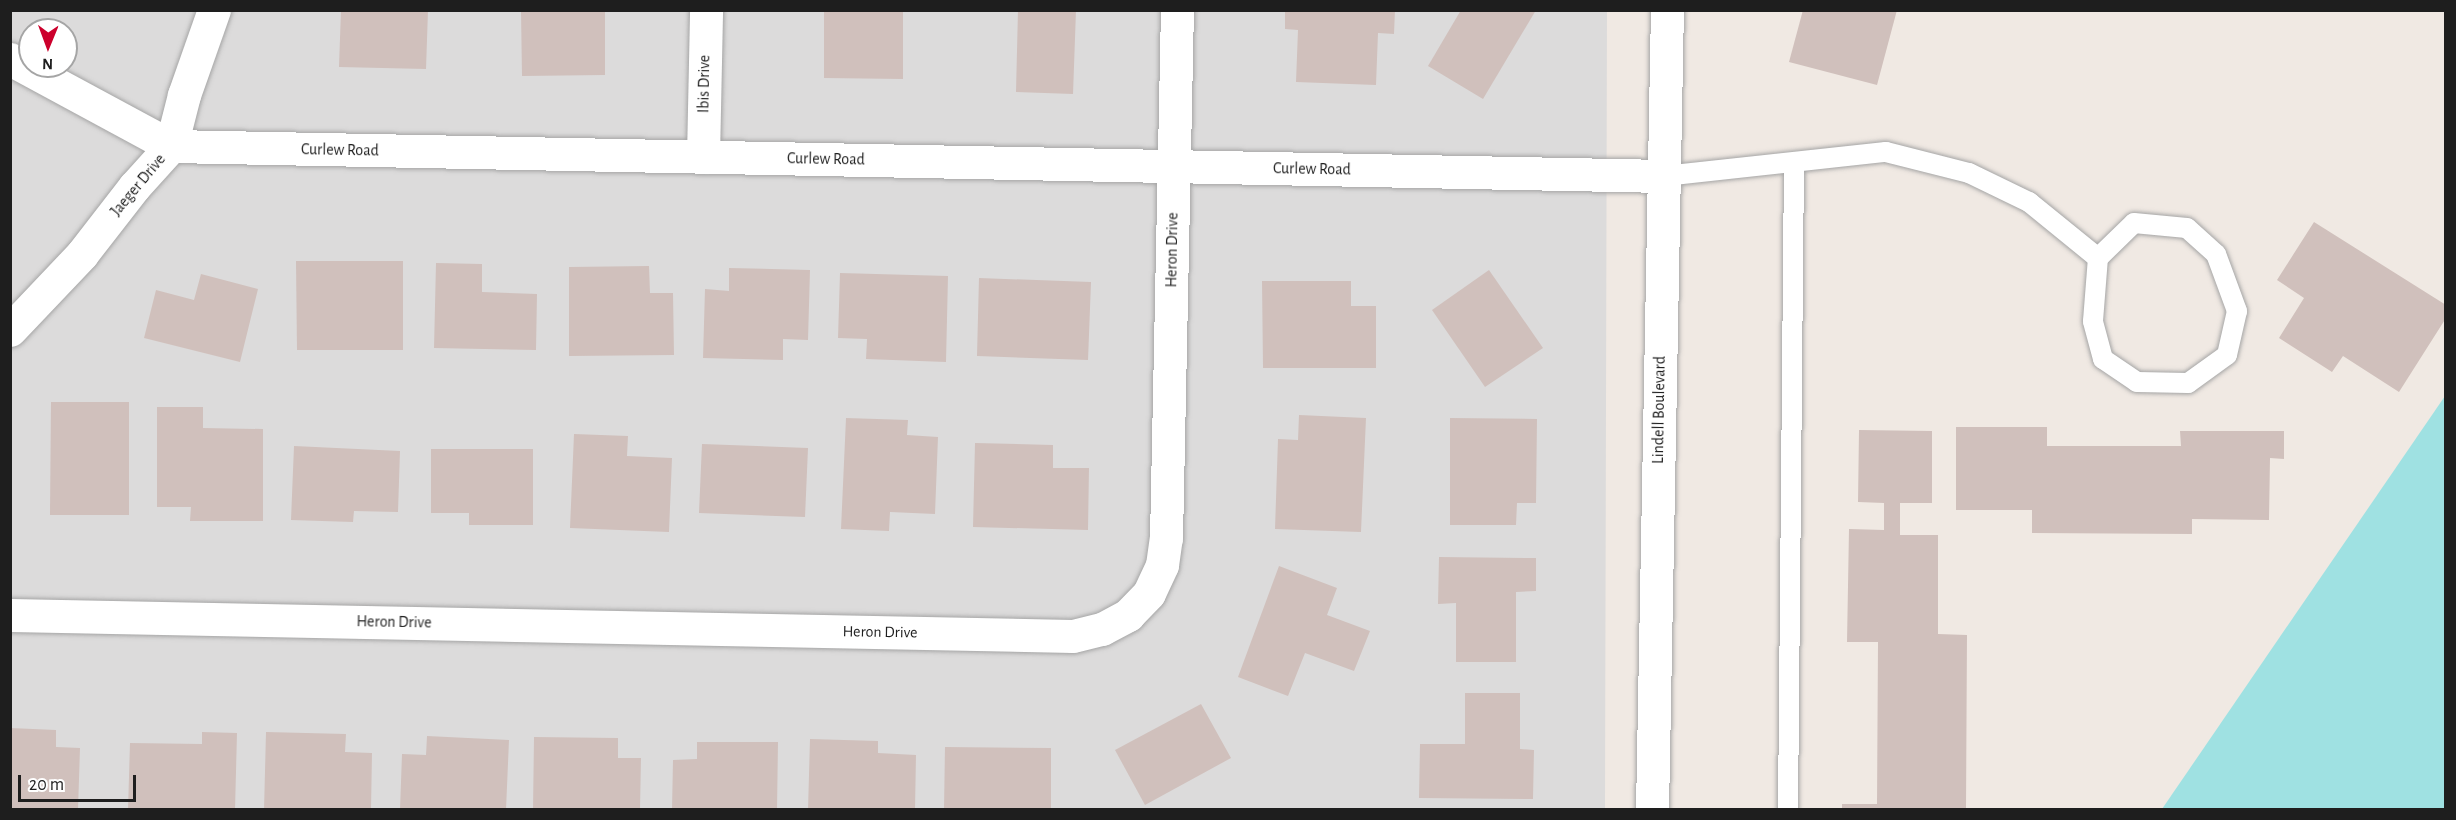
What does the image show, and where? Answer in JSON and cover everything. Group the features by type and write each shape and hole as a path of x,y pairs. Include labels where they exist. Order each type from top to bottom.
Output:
{"street":[{"name":"Jaeger Drive","path":"10,330 82,254 134,186 171,146 184,95 214,10"},
{"name":"Ibis Drive","path":"703,157 706,10"},
{"name":"Heron Drive","path":"10,615 1061,636 1102,629 1128,615 1149,592 1162,565 1166,538 1178,10"},
{"name":"Lindell Boulevard","path":"1652,810 1666,10"},
{"name":"Curlew Road","path":"10,59 171,146 1664,176"}],"lane":[{"path":"1664,176 1886,152 1969,173 2029,202 2098,258"},
{"path":"1788,810 1794,163"},
{"path":"2134,223 2187,228 2216,254 2237,311 2227,355 2188,383 2137,382 2103,359 2093,321 2098,258 2134,223"}],"shaded area":[{"path":"10,11 1607,11 1605,809 11,809"}],"water":[{"path":"2445,396 2445,809 2162,809"}],"building":[{"path":"341,10 428,10 426,69 339,67"},
{"path":"521,10 605,11 605,75 522,76"},
{"path":"824,10 903,10 903,79 824,78"},
{"path":"1018,10 1076,10 1073,94 1016,92"},
{"path":"1285,10 1395,10 1394,34 1378,33 1376,85 1296,82 1298,30 1285,29"},
{"path":"1461,10 1536,10 1483,99 1428,66"},
{"path":"1803,10 1897,10 1877,85 1789,62"},
{"path":"2314,222 2446,305 2446,318 2399,392 2343,356 2332,372 2279,338 2304,298 2277,280"},
{"path":"296,261 403,261 403,350 297,350"},
{"path":"436,263 482,264 482,292 537,294 536,350 434,348"},
{"path":"649,266 650,293 673,293 674,355 569,356 569,267"},
{"path":"729,268 810,270 808,340 783,339 783,360 703,358 705,289 729,291"},
{"path":"1489,270 1543,348 1485,387 1432,310"},
{"path":"840,273 948,276 946,362 866,359 867,339 838,338"},
{"path":"201,274 258,289 240,362 144,338 156,290 194,300"},
{"path":"979,278 1091,282 1088,360 977,356"},
{"path":"1262,281 1351,281 1351,306 1376,306 1376,368 1263,368"},
{"path":"51,402 129,402 129,515 50,515"},
{"path":"157,407 203,407 203,428 263,429 263,521 190,521 191,507 157,507"},
{"path":"1299,415 1366,418 1361,532 1275,529 1278,439 1298,440"},
{"path":"846,418 908,420 907,435 938,437 935,514 890,512 889,531 841,529"},
{"path":"1450,418 1537,419 1536,503 1517,503 1516,525 1450,525"},
{"path":"1956,427 2047,427 2047,446 2181,446 2180,431 2284,431 2284,459 2270,458 2269,520 2192,519 2192,534 2032,533 2032,510 1956,510"},
{"path":"1859,430 1932,431 1932,503 1900,503 1900,535 1938,535 1938,634 1967,635 1966,810 1842,810 1842,804 1877,804 1878,642 1847,642 1849,529 1884,530 1884,503 1858,502"},
{"path":"574,434 628,436 627,456 672,458 669,532 570,528"},
{"path":"975,443 1053,445 1053,468 1089,468 1088,530 973,527"},
{"path":"702,444 808,448 805,517 699,513"},
{"path":"294,446 400,451 398,512 354,511 353,522 291,520"},
{"path":"431,449 533,449 533,525 469,525 469,513 431,513"},
{"path":"1439,557 1536,558 1536,591 1516,592 1516,662 1456,662 1456,603 1438,604"},
{"path":"1279,566 1337,588 1327,615 1370,631 1354,671 1305,653 1288,696 1238,677"},
{"path":"1465,693 1520,693 1520,749 1534,750 1533,799 1419,798 1420,744 1465,744"},
{"path":"1201,704 1231,758 1145,805 1115,750"},
{"path":"10,728 56,730 56,747 80,748 78,810 10,810"},
{"path":"202,732 237,733 235,810 128,810 130,743 202,744"},
{"path":"266,732 346,734 345,752 372,753 371,810 264,810"},
{"path":"427,736 509,740 506,810 400,810 402,754 426,755"},
{"path":"534,737 618,738 618,758 641,758 640,810 533,810"},
{"path":"810,739 878,741 878,753 916,755 915,810 808,810"},
{"path":"697,742 778,742 777,810 672,810 673,760 697,759"},
{"path":"945,747 1051,748 1051,810 944,810"}]}
